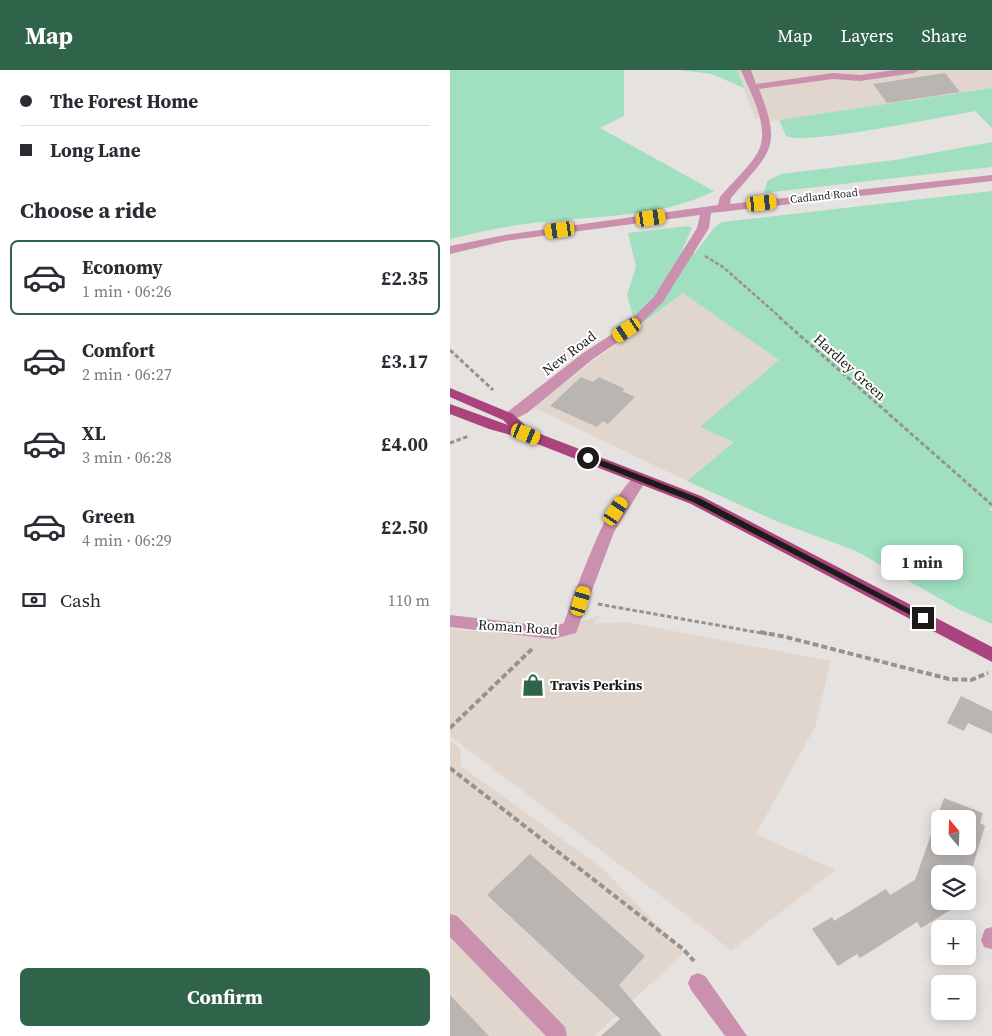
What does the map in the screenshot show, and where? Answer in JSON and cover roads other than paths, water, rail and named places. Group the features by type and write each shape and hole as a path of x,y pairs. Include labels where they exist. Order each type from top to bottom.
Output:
{"main road":[{"path":"450,392 508,417 526,434"},
{"path":"450,409 494,426 526,434 696,500 992,655"}],"street":[{"path":"723,208 726,197 757,160 768,142 765,118 746,70"},
{"path":"814,79 828,70"},
{"path":"844,70 866,77"},
{"path":"753,87 836,76 866,77 914,70"},
{"name":"Cadland Road","path":"450,250 505,238 706,210 992,178"},
{"name":"New Road","path":"508,417 522,410 588,356 627,330 651,308 666,290 690,251 705,222 706,210"},
{"name":"Roman Road","path":"450,621 553,632 564,631 570,628 608,527 623,500 640,479"},
{"path":"450,923 558,1034 556,1036"},
{"path":"703,990 738,1036"}],"place":[{"name":"Travis Perkins","path":"533,685"}]}
